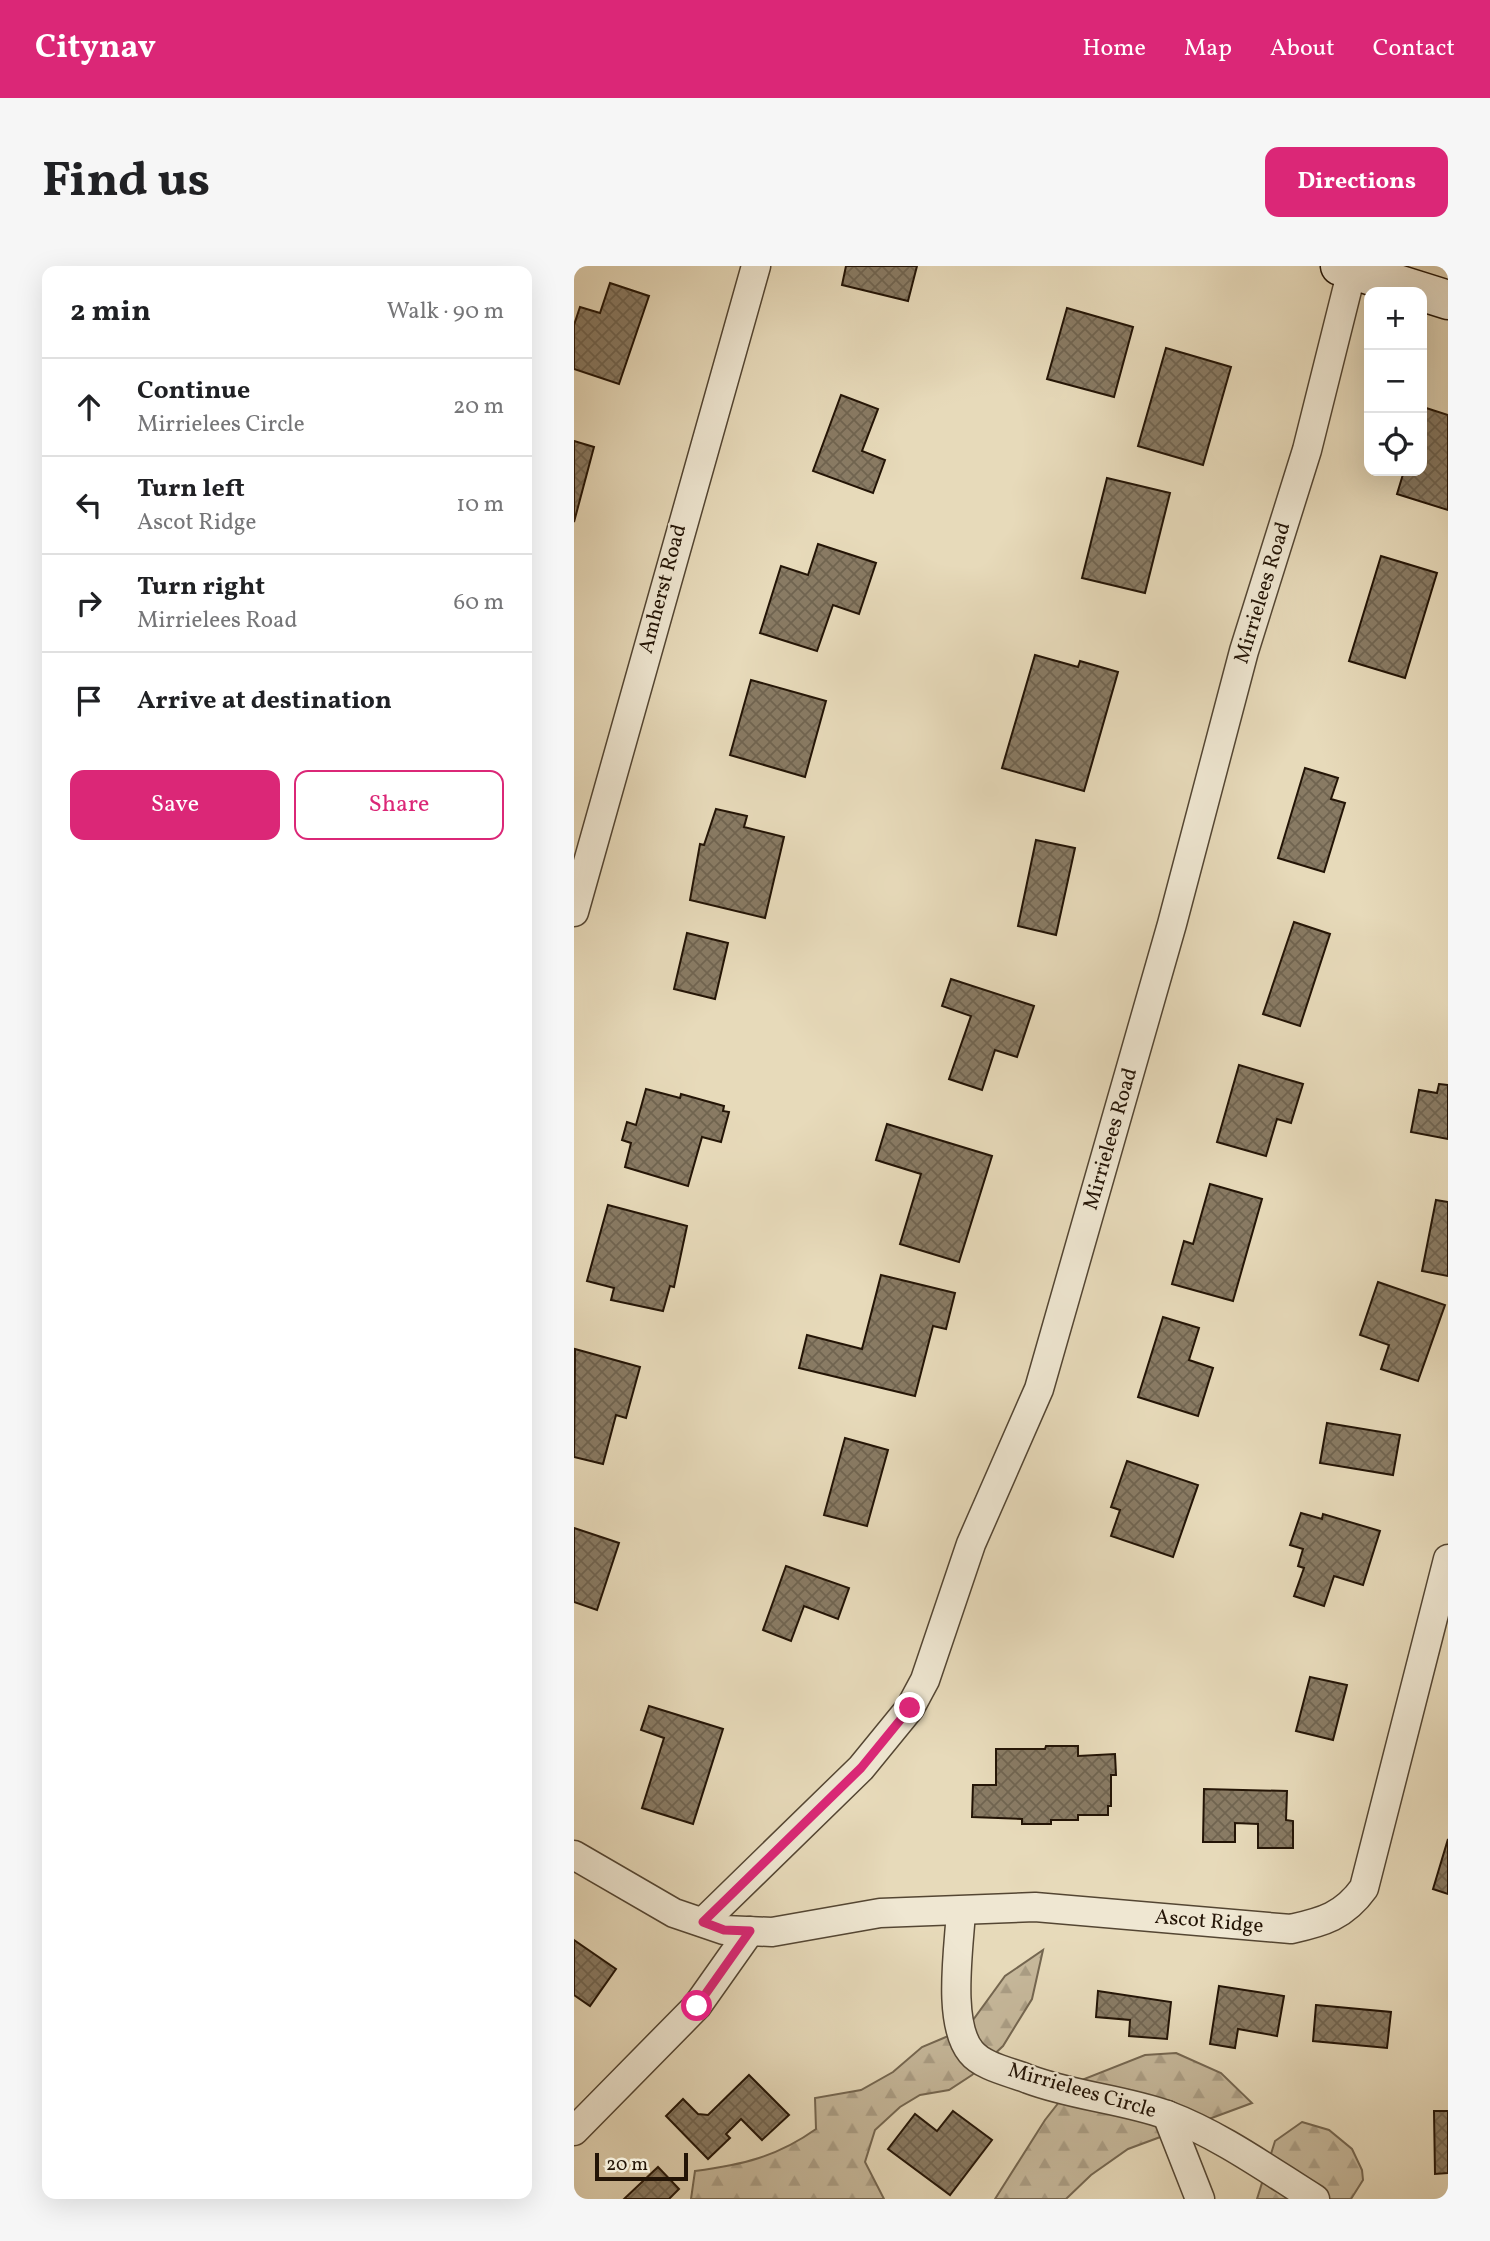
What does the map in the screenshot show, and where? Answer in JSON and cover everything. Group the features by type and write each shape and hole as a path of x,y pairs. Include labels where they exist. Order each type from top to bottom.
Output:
{"main road":[{"path":"1348,267 1448,300"}],"street":[{"name":"Amherst Road","path":"574,912 756,266"},
{"name":"Mirrielees Road","path":"703,1922 861,1768 910,1708 925,1680 971,1544 1039,1389 1172,924 1244,651 1307,450 1348,267"},
{"name":"Ascot Ridge","path":"703,1922 724,1930 772,1932 880,1913 961,1912 1035,1907 1291,1929 1327,1921 1347,1908 1366,1880 1448,1559"},
{"path":"574,1855 674,1913 703,1922"},
{"name":"Mirrielees Circle","path":"961,1912 957,2020 971,2052 989,2064 1040,2083 1167,2115 1200,2199"},
{"path":"574,2131 697,2006 750,1931"},
{"path":"1167,2115 1218,2138 1315,2199"}],"green space":[{"path":"1043,1950 1032,1999 1003,2046 972,2075 949,2090 920,2095 900,2107 875,2130 865,2162 884,2199 691,2199 695,2171 758,2158 801,2139 816,2129 815,2098 861,2090 893,2072 922,2047 953,2034 973,2020 1005,1976"},
{"path":"1176,2053 1221,2073 1252,2103 1128,2149 1091,2175 1066,2199 995,2199 1045,2120 1074,2083 1145,2055"},
{"path":"1302,2122 1329,2130 1352,2149 1362,2170 1363,2180 1351,2199 1257,2199 1275,2141"}],"building":[{"path":"846,266 917,266 908,301 842,285"},
{"path":"610,283 649,296 619,384 574,369 574,325 580,307 600,313"},
{"path":"1067,308 1133,327 1114,397 1047,379"},
{"path":"1166,348 1231,367 1203,465 1138,446"},
{"path":"841,395 878,409 862,451 885,460 873,493 813,471"},
{"path":"1427,408 1448,415 1448,510 1397,494 1402,476 1427,476"},
{"path":"574,441 594,447 574,522"},
{"path":"1107,478 1170,493 1145,593 1082,578"},
{"path":"818,544 876,563 859,614 833,605 817,651 760,633 781,566 808,575"},
{"path":"1381,556 1437,573 1405,678 1349,661"},
{"path":"1035,655 1078,667 1080,661 1118,672 1084,791 1002,768"},
{"path":"751,680 826,701 805,777 730,755"},
{"path":"1305,768 1338,778 1331,799 1345,803 1324,872 1278,858"},
{"path":"716,809 747,816 744,827 784,837 765,918 690,900 700,844 704,845"},
{"path":"1036,840 1075,848 1056,935 1018,926"},
{"path":"1294,922 1330,934 1300,1026 1263,1014"},
{"path":"687,933 728,943 715,999 674,989"},
{"path":"951,979 1034,1006 1017,1057 995,1050 982,1090 949,1079 971,1016 942,1006"},
{"path":"1239,1065 1303,1084 1291,1123 1277,1119 1266,1156 1217,1142"},
{"path":"1439,1084 1448,1085 1448,1139 1411,1132 1419,1090 1437,1093"},
{"path":"646,1089 680,1098 681,1094 724,1106 723,1111 729,1112 721,1142 702,1137 688,1186 625,1167 631,1143 622,1140 627,1122 636,1125"},
{"path":"887,1124 992,1156 959,1262 900,1244 921,1174 876,1160"},
{"path":"1210,1184 1262,1199 1233,1301 1172,1284 1184,1241 1193,1244"},
{"path":"1436,1200 1448,1202 1448,1276 1422,1271"},
{"path":"608,1205 687,1226 674,1287 670,1286 663,1311 611,1300 614,1288 587,1281"},
{"path":"881,1275 955,1293 946,1329 933,1326 915,1396 799,1368 807,1335 862,1349"},
{"path":"1378,1282 1445,1305 1418,1381 1381,1369 1389,1345 1360,1335"},
{"path":"1163,1317 1199,1328 1189,1360 1213,1368 1198,1416 1138,1397"},
{"path":"575,1349 640,1367 626,1418 616,1415 603,1464 574,1457"},
{"path":"1327,1423 1400,1435 1393,1475 1320,1463"},
{"path":"845,1438 888,1450 867,1526 824,1515"},
{"path":"1127,1461 1198,1485 1173,1557 1111,1536 1120,1510 1111,1507"},
{"path":"1301,1513 1322,1519 1323,1514 1380,1531 1363,1585 1334,1576 1324,1606 1294,1596 1304,1568 1298,1566 1303,1549 1290,1545"},
{"path":"574,1528 619,1543 597,1610 574,1602"},
{"path":"786,1566 849,1588 838,1619 804,1606 791,1641 763,1630"},
{"path":"1310,1677 1347,1685 1333,1740 1296,1731"},
{"path":"649,1706 723,1729 693,1824 642,1808 664,1738 641,1730"},
{"path":"1046,1746 1078,1746 1078,1756 1115,1754 1116,1775 1111,1775 1111,1806 1108,1806 1108,1815 1078,1815 1078,1820 1051,1820 1051,1824 1022,1824 1022,1819 972,1817 973,1785 996,1785 996,1749 1045,1749"},
{"path":"1204,1789 1287,1791 1286,1820 1293,1821 1293,1848 1258,1848 1258,1824 1235,1823 1235,1842 1203,1842"},
{"path":"1448,1839 1448,1894 1433,1889"},
{"path":"574,1940 616,1969 590,2006 574,1995"},
{"path":"1219,1986 1284,1996 1277,2036 1238,2029 1235,2048 1210,2044"},
{"path":"1098,1991 1171,2002 1167,2039 1129,2036 1130,2020 1096,2017"},
{"path":"1316,2005 1391,2012 1387,2048 1313,2041"},
{"path":"749,2075 789,2115 762,2140 741,2119 726,2134 730,2138 708,2159 666,2116 683,2099 698,2114 708,2115"},
{"path":"953,2111 992,2140 950,2195 888,2149 915,2114 937,2131"},
{"path":"1434,2111 1448,2111 1448,2173 1435,2174"},
{"path":"658,2167 679,2189 669,2199 624,2199"}],"route":[{"path":"697,2006 750,1931 724,1930 703,1922 861,1768 910,1708"}]}
